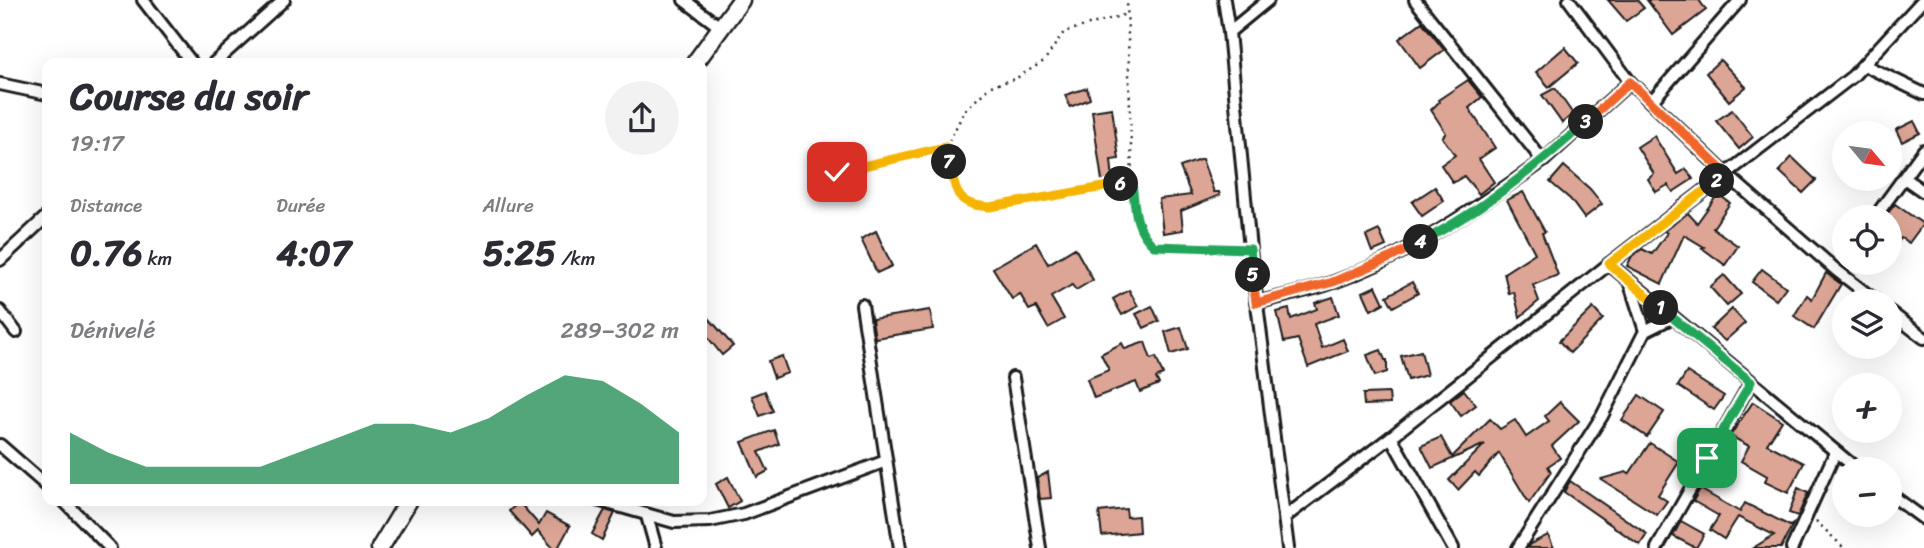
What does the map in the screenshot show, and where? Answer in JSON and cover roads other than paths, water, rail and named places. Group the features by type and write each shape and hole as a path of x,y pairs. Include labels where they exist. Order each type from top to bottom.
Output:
{"street":[{"path":"143,0 188,58"},
{"path":"219,58 272,4 284,0"},
{"path":"684,0 720,27"},
{"path":"698,58 741,0"},
{"path":"1224,0 1256,303 1288,548"},
{"path":"1229,32 1268,0"},
{"path":"1415,0 1543,161"},
{"path":"1569,0 1630,82 1726,174 1832,267"},
{"path":"1651,102 1740,0"},
{"path":"1285,517 1824,100 1864,65 1923,0"},
{"path":"1864,65 1924,94"},
{"path":"1256,303 1333,282 1392,257 1446,229 1543,161 1630,82"},
{"path":"0,84 42,93"},
{"path":"1884,205 1924,150"},
{"path":"1904,178 1924,192"},
{"path":"0,260 42,221"},
{"path":"1609,264 1840,457"},
{"path":"1842,275 1861,289"},
{"path":"1630,284 1645,331"},
{"path":"862,305 900,548"},
{"path":"0,311 16,332"},
{"path":"1518,548 1596,426 1645,331 1673,317"},
{"path":"1902,321 1924,338"},
{"path":"1013,378 1040,548"},
{"path":"1657,548 1751,382"},
{"path":"1391,437 1453,548"},
{"path":"0,444 42,482"},
{"path":"1792,548 1835,453"},
{"path":"616,506 647,516 685,523 744,514 886,461"},
{"path":"1902,503 1924,519"},
{"path":"69,506 110,548"},
{"path":"380,548 405,506"},
{"path":"647,516 656,548"}]}
